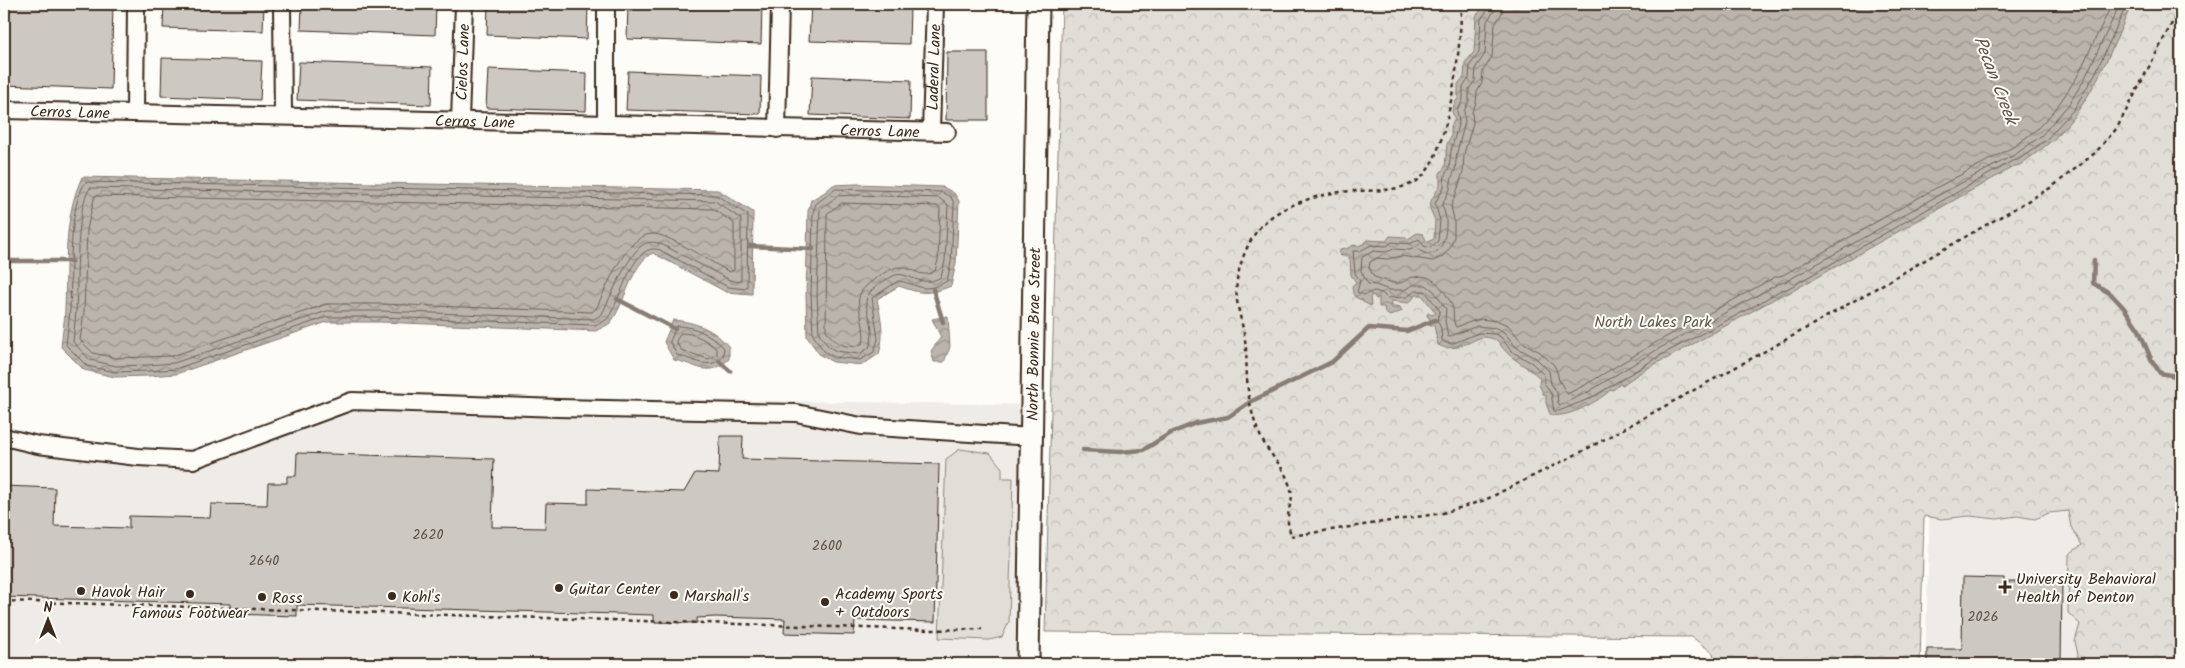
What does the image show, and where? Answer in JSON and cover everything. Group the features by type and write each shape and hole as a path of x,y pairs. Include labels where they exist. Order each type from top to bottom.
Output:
{"main road":[{"name":"North Bonnie Brae Street","path":"1028,664 1038,4"}],"street":[{"path":"135,112 136,4"},
{"path":"282,4 283,116"},
{"name":"Cielos Lane","path":"460,120 464,4"},
{"path":"606,4 606,124"},
{"path":"777,129 780,4"},
{"name":"Laderal Lane","path":"935,4 939,132"},
{"name":"Cerros Lane","path":"4,110 939,132"},
{"path":"4,437 56,447 138,457 193,460 352,401 796,413 861,426 1032,437"}],"path":[{"path":"1461,4 1462,28 1458,65 1443,134 1430,169 1416,182 1391,190 1334,193 1305,201 1280,212 1264,222 1248,244 1237,279 1237,310 1245,340 1247,379 1252,412 1264,443 1288,480 1293,498 1288,518 1291,536 1443,513 1485,500 1583,451 1781,342 2052,187 2095,154 2117,128 2181,6"},
{"path":"4,601 931,630 982,629"}],"shaded area":[{"path":"343,394 1032,405 1020,664 4,664 4,431 42,442 145,455 213,445"},
{"name":"University Behavioral Health of Denton","path":"1930,505 2084,510 2082,664 1925,664"}],"green space":[{"name":"North Lakes Park","path":"1062,4 2181,4 2181,664 2074,664 2078,655 2075,641 2080,624 2068,613 2069,554 2082,545 2071,527 2068,511 2049,513 2035,519 2017,516 1997,519 1969,516 1942,519 1924,516 1920,664 1715,664 1713,653 1692,637 1045,632"},
{"path":"960,449 990,453 1002,468 1002,478 1013,478 1009,622 1002,637 989,640 939,638 946,459"}],"water":[{"path":"1486,4 2133,4 2132,6 2129,5 2130,8 2108,58 2082,105 2059,134 2020,165 2015,166 1787,294 1783,294 1657,363 1623,385 1620,384 1613,390 1611,389 1591,404 1564,415 1556,415 1550,414 1546,403 1546,395 1543,394 1539,384 1540,378 1512,357 1498,341 1486,337 1460,345 1459,347 1446,348 1438,345 1434,325 1430,325 1431,320 1427,316 1428,313 1432,315 1436,313 1422,295 1416,295 1409,303 1391,301 1390,305 1400,307 1402,311 1390,316 1385,313 1384,307 1379,307 1379,297 1376,299 1373,295 1370,297 1371,306 1355,297 1352,286 1356,282 1351,275 1350,259 1346,256 1341,256 1338,252 1343,248 1346,249 1354,245 1358,246 1367,240 1386,241 1390,236 1406,237 1408,239 1417,233 1423,234 1427,242 1434,239 1435,220 1430,209 1431,201 1440,185 1440,173 1445,167 1447,144 1451,136 1451,126 1455,119 1452,112 1458,99 1458,84 1464,77 1465,63 1474,52 1476,16"},
{"path":"82,177 718,190 753,212 752,294 726,292 653,253 639,265 620,307 610,323 596,331 380,322 327,322 176,374 115,377 84,370 61,347 65,313 67,241 72,209"},
{"path":"833,185 943,187 954,193 959,201 956,263 951,286 937,291 925,292 913,291 899,286 877,299 882,326 881,347 879,354 862,365 833,362 820,355 807,337 808,211 811,200"},
{"path":"948,316 950,347 944,362 934,362 931,351 941,337 932,319"},
{"path":"673,320 697,325 717,335 729,347 729,359 722,365 708,369 674,360 664,342"}],"building":[{"path":"4,4 113,4 111,89 4,85"},
{"path":"164,4 264,4 263,31 163,28"},
{"path":"302,4 436,4 435,35 301,30"},
{"path":"488,4 588,4 587,39 487,35"},
{"path":"628,4 762,5 761,44 627,39"},
{"path":"811,4 910,6 909,44 809,41"},
{"path":"947,52 988,52 988,120 946,120"},
{"path":"162,58 262,61 260,100 161,96"},
{"path":"299,62 432,67 431,105 297,100"},
{"path":"488,69 587,73 586,111 486,108"},
{"path":"628,71 761,76 760,114 626,110"},
{"path":"812,76 911,80 910,119 810,115"},
{"path":"720,436 743,436 742,459 939,464 935,622 855,620 854,635 784,633 785,619 715,617 697,618 697,623 654,622 654,615 297,605 297,616 230,614 230,604 4,597 4,486 55,488 54,526 129,528 129,516 210,518 211,504 267,505 268,483 287,483 287,476 296,476 297,453 494,459 492,527 545,528 546,503 588,504 588,489 684,492 695,473 719,474"},
{"path":"1963,577 2004,578 2004,582 2062,582 2061,664 1927,664 1927,649 1962,649"}],"waterway":[{"path":"749,246 813,249"},
{"name":"Pecan Creek","path":"2094,260 2093,283 2111,294 2124,308 2139,330 2151,359 2160,373 2181,377"},
{"path":"4,261 72,261"},
{"path":"933,289 943,322"},
{"path":"617,299 675,329"},
{"path":"1083,450 1120,452 1143,450 1171,433 1196,423 1228,417 1250,402 1332,362 1369,328 1407,331 1435,320"},
{"path":"719,361 730,371"}],"place":[{"name":"University Behavioral Health of Denton","path":"2005,587"},
{"name":"Guitar Center","path":"559,588"},
{"name":"Havok Hair","path":"81,591"},
{"name":"Famous Footwear","path":"190,594"},
{"name":"Marshall's","path":"674,595"},
{"name":"Kohl's","path":"392,596"},
{"name":"Ross","path":"262,597"},
{"name":"Academy Sports + Outdoors","path":"825,602"}]}
